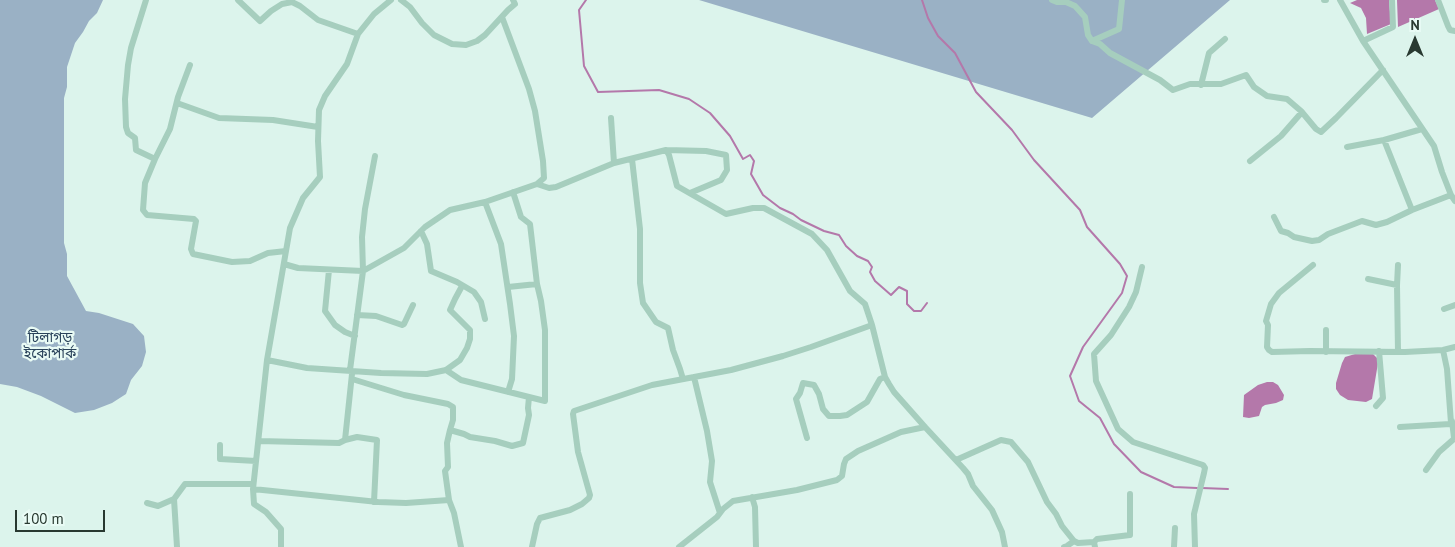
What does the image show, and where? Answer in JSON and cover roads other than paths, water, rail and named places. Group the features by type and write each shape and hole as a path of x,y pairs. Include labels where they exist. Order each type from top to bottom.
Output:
{"street":[{"path":"146,0 131,48 128,65 125,99 126,127 128,133 134,138 136,150 155,159"},
{"path":"238,0 260,21 282,4 292,2 318,20 358,34"},
{"path":"281,547 281,529 266,512 254,504 253,486 267,360 290,228 303,198 320,177 319,110 325,96 347,64 358,34 374,14 391,0"},
{"path":"401,0 410,6 422,23 434,35 452,44 466,45 477,41 485,35 516,1"},
{"path":"1052,0 1066,2 1075,6 1080,11 1085,17 1088,35 1092,41 1160,80 1173,90 1190,84 1221,84 1246,75 1254,87 1267,96 1287,99 1321,132 1383,70"},
{"path":"1092,41 1119,29 1122,0"},
{"path":"1274,217 1281,231 1288,232 1294,237 1312,241 1362,221 1376,225 1412,210 1453,198 1434,146 1363,41 1340,0"},
{"path":"1363,41 1393,27 1392,0"},
{"path":"1438,0 1450,30 1455,30"},
{"path":"284,264 298,268 363,271 404,248 421,231 450,210 485,202 537,184 544,178 535,112 529,89 502,17"},
{"path":"1201,85 1209,52 1225,39"},
{"path":"190,65 170,129 145,182 143,210 147,215 194,219 196,221 191,249 193,254 232,262 250,261 268,253 286,251"},
{"path":"177,104 219,118 273,120 318,127"},
{"path":"1250,161 1281,136 1302,112"},
{"path":"612,118 614,164"},
{"path":"1347,148 1422,129"},
{"path":"1384,140 1412,210"},
{"path":"537,184 556,188 614,164 666,150 706,151 726,155 727,170 721,180 690,194"},
{"path":"666,150 678,186 690,194 726,214 764,208 812,234 827,250 850,291 865,304 885,377 894,392 968,474 973,486 992,510 1002,532 1005,547"},
{"path":"346,440 352,378 351,370 363,271 362,237 375,156"},
{"path":"632,159 640,229 640,283 643,303 656,322 668,328 672,350 683,379"},
{"path":"446,370 461,380 545,401 545,330 530,224 521,217 513,192"},
{"path":"485,202 501,244 514,336 512,380 508,392"},
{"path":"421,231 427,244 431,271 457,282 474,292 481,302 485,319"},
{"path":"1313,265 1278,293 1271,304 1266,321 1268,325 1267,347 1272,352 1398,352 1443,350 1455,347"},
{"path":"1398,265 1396,285 1398,352"},
{"path":"1142,267 1136,292 1128,307 1111,335 1094,354 1096,381 1118,429 1133,442 1203,465 1205,468 1194,514 1195,547"},
{"path":"329,270 325,311 335,325 355,336"},
{"path":"1368,279 1396,285"},
{"path":"508,287 537,284"},
{"path":"267,360 307,368 427,374 446,370 460,360 470,339 470,330 450,310 462,286"},
{"path":"357,315 376,316 402,325 413,305"},
{"path":"1444,309 1455,305"},
{"path":"532,547 538,521 570,510 589,498 589,490 578,452 574,411 652,385 731,370 782,356 872,325"},
{"path":"1326,330 1326,352"},
{"path":"1426,470 1439,452 1455,438 1443,350"},
{"path":"1376,406 1383,398 1380,351"},
{"path":"694,377 712,461 710,479 720,513"},
{"path":"807,438 796,399 803,383 814,385 819,394 823,409 829,416 840,416 847,415 867,402 880,379 885,377"},
{"path":"352,378 404,395 448,404 453,407 453,420 447,443 448,466 445,470 449,500 454,513 461,547"},
{"path":"450,430 470,437 512,446 523,443 529,415 529,397"},
{"path":"1400,427 1450,424 1452,420"},
{"path":"679,547 717,517 733,501 797,490 837,480 842,474 844,464 852,455 901,432 925,427"},
{"path":"259,441 339,443 357,437 377,440 374,502"},
{"path":"956,460 1001,440 1011,442 1028,462 1047,502 1062,526 1074,541 1078,543 1094,545 1097,539 1130,535 1130,494"},
{"path":"220,445 220,459 256,460"},
{"path":"147,503 158,506 174,499 185,484 253,486 374,502 406,503 449,500"},
{"path":"752,497 755,507 756,547"},
{"path":"174,499 176,547"},
{"path":"1174,547 1175,528"},
{"path":"1064,547 1074,541"}],"waterway":[{"path":"586,0 579,10 584,66 598,92 659,90 689,99 710,113 730,136 743,159 750,155 754,161 751,174 763,195 780,208 801,220 824,231 839,235 846,246 857,256 868,261 872,267 870,272 875,281 891,295 899,287 907,291 907,304 914,311 921,311 927,303"},
{"path":"922,0 928,18 938,36 955,53 976,92 1012,130 1034,160 1080,210 1087,227 1120,264 1127,276 1122,293 1083,347 1070,376 1079,401 1100,418 1114,444 1141,472 1174,487 1197,488"},
{"path":"1202,488 1228,489"}],"park label":[{"name":"টিলাগড় ইকোপার্ক","path":"50,346"}]}
